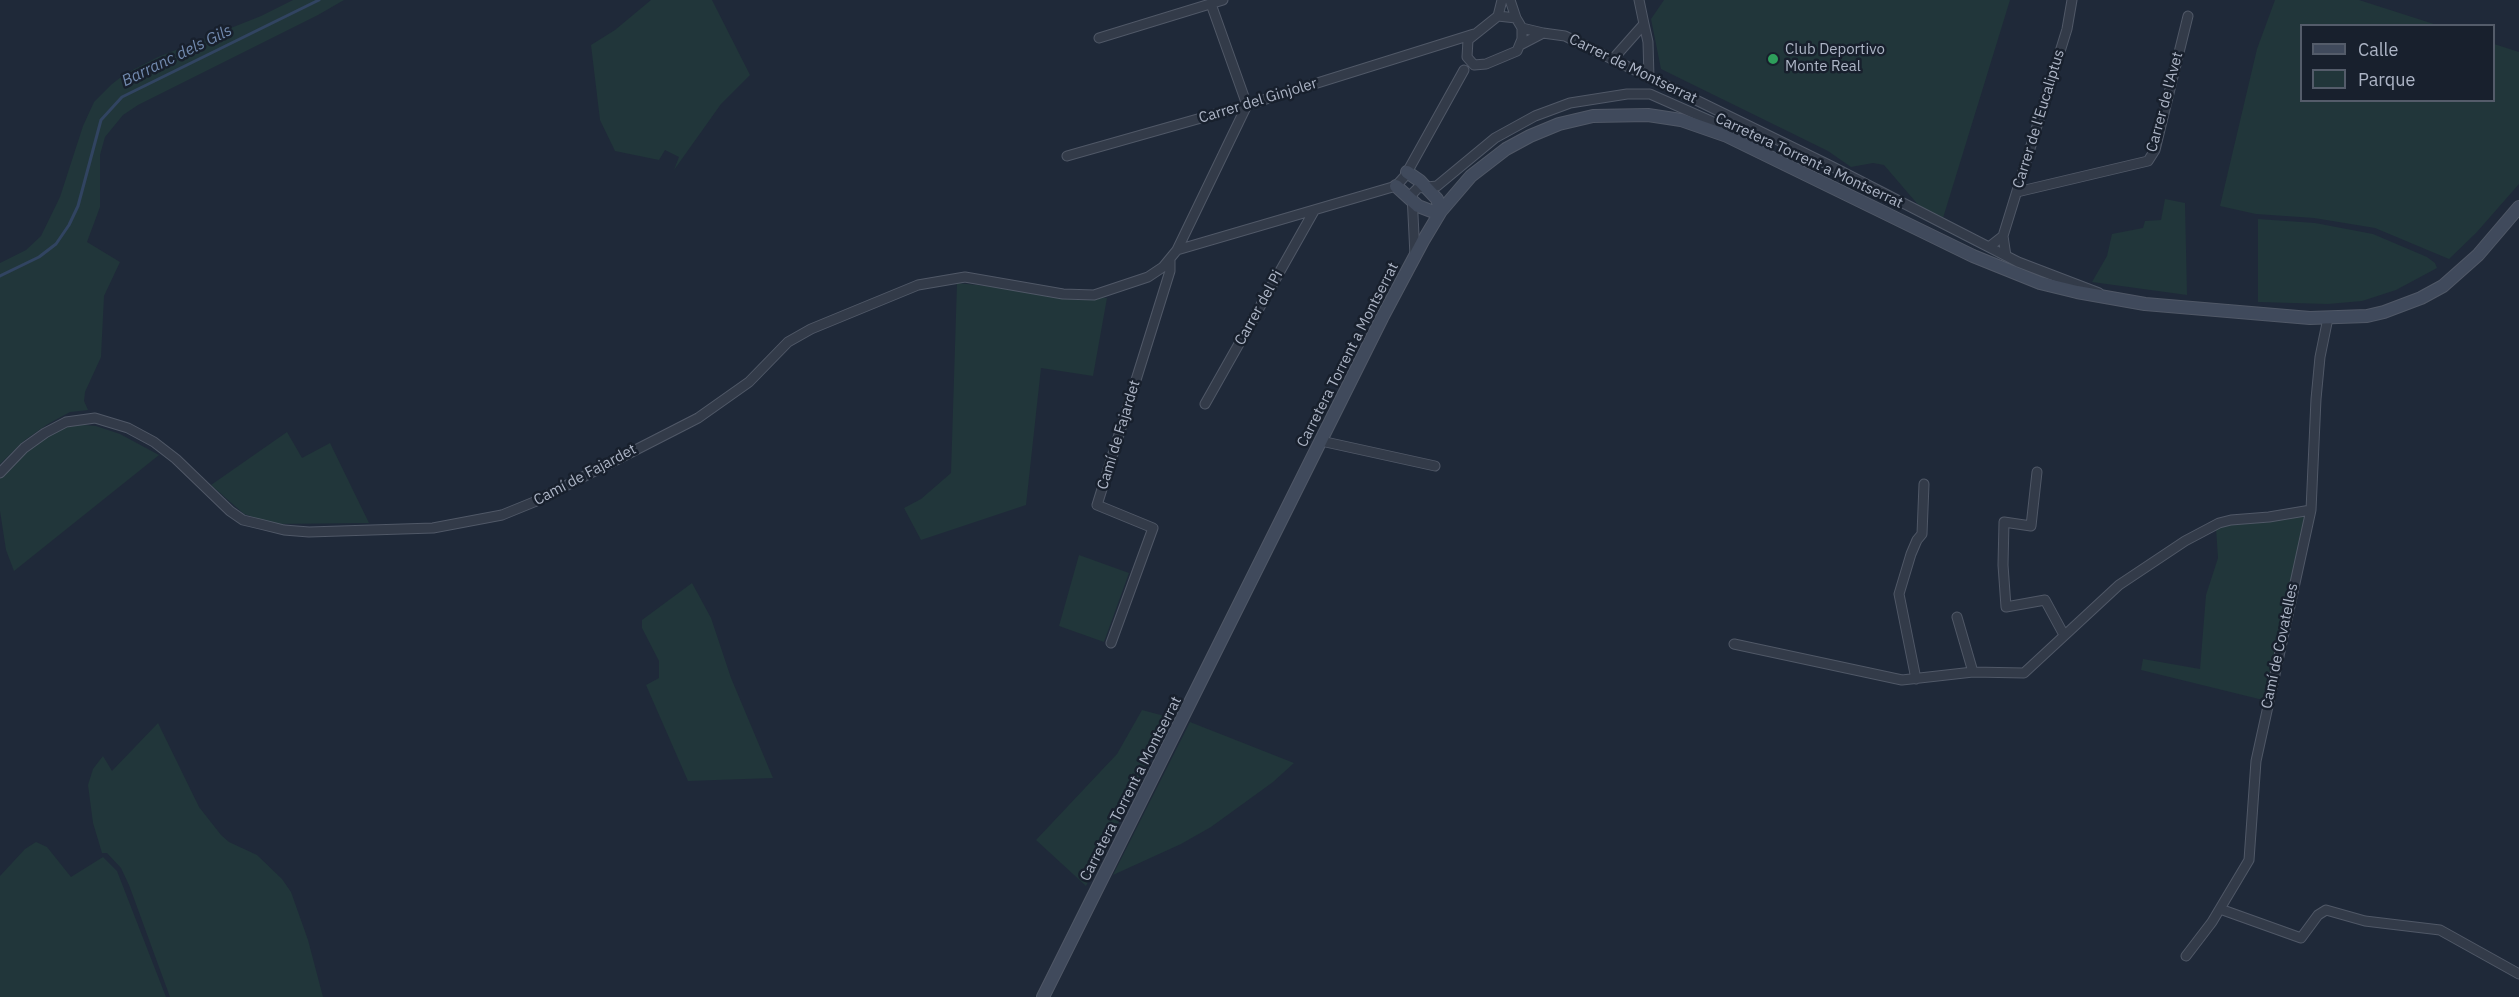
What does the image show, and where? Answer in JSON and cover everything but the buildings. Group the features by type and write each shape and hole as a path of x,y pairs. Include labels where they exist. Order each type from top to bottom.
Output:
{"main road":[{"name":"Carretera Torrent a Montserrat","path":"1043,997 1415,257 1441,211 1471,176 1486,163 1522,141 1559,124 1593,116 1648,115 1681,120 1730,137 2008,272 2050,285 2110,298 2211,310 2328,318 2384,312 2421,298 2444,286 2478,255 2519,207"},
{"path":"1396,186 1413,202 1431,211 1441,211 1437,199 1425,186 1406,174"}],"street":[{"path":"1099,38 1223,0"},
{"path":"1177,250 1396,186 1406,174 1464,70 1470,57 1468,40 1498,16 1502,0"},
{"path":"1448,42 1470,57 1486,64 1517,51 1522,39 1522,28 1510,0"},
{"path":"1639,0 1648,42 1649,78"},
{"name":"Carrer de l'Eucaliptus","path":"2003,236 2067,29 2072,0"},
{"path":"1211,4 1247,105"},
{"path":"1498,16 1516,18"},
{"name":"Carrer de l'Avet","path":"2017,192 2148,161 2155,150 2188,16"},
{"path":"1613,59 1644,24"},
{"name":"Carrer de Montserrat","path":"1522,28 1565,36 1831,166 2006,256 2083,285 2110,298"},
{"path":"1520,45 1543,33"},
{"name":"Carrer del Ginjoler","path":"1067,156 1247,105 1474,34"},
{"name":"Carrer de Montserrat","path":"1413,202 1412,194 1418,188 1437,186 1495,138 1535,116 1570,104 1627,94 1650,94 1711,121 1730,137"},
{"name":"Camí de Fajardet","path":"0,473 24,448 45,433 66,422 95,418 128,428 148,438 176,459 229,510 243,520 284,530 309,532 433,528 482,519 526,505 698,418 749,382 788,342 811,329 918,285 965,277 1063,294 1094,295 1148,277 1163,267 1177,250 1247,105"},
{"path":"1413,202 1415,257"},
{"name":"Carrer del Pi","path":"1205,404 1314,211"},
{"path":"1989,247 2003,236 2006,256"},
{"name":"Camí de Fajardet","path":"1111,643 1153,528 1097,505 1170,271 1170,259"},
{"name":"Camí de Covatelles","path":"2186,956 2220,909 2249,860 2256,761 2310,510 2316,399 2320,357 2328,318"},
{"path":"1321,441 1435,466"},
{"path":"2037,472 2031,526 2004,522 2003,565 2006,607 2045,600 2064,635"},
{"path":"1916,679 1899,594 1911,554 1922,534 1924,484"},
{"path":"1734,644 1891,678 1916,679 1973,672 2024,673 2119,585 2202,531 2231,520 2310,510"},
{"path":"1957,617 1973,672"},
{"path":"2220,909 2301,938 2318,915 2330,910 2364,921 2440,930 2473,951 2519,974"}],"green space":[{"path":"293,0 344,0 138,105 123,115 105,137 100,155 100,207 87,242 120,262 104,296 101,357 85,392 84,401 88,410 70,412 48,424 25,440 0,464 0,263 26,250 41,236 60,197 83,126 94,102 125,74 158,57 261,16"},
{"path":"651,0 712,0 750,75 721,104 674,170 679,157 665,150 659,160 615,151 600,120 591,45 615,30"},
{"path":"1664,0 2010,0 1943,218 1932,221 1884,165 1873,163 1851,167 1828,151 1661,69 1651,19"},
{"path":"2275,0 2359,0 2434,24 2300,24 2300,102 2495,102 2495,44 2519,52 2519,184 2476,233 2449,259 2375,228 2314,218 2256,214 2220,206 2257,49"},
{"path":"2165,199 2185,203 2187,295 2092,282 2107,256 2112,234 2143,228 2145,221 2161,220"},
{"path":"2258,219 2315,223 2373,234 2427,257 2435,263 2437,268 2396,290 2362,301 2328,304 2258,302"},
{"path":"957,283 1107,298 1093,376 1041,368 1026,505 921,540 904,508 921,499 951,473"},
{"path":"73,424 96,426 120,434 159,455 14,571 6,550 0,511 0,475 27,448 61,427"},
{"path":"287,432 302,458 330,443 369,523 273,524 244,514 211,485"},
{"path":"2306,517 2263,700 2141,670 2143,659 2200,669 2206,595 2218,558 2216,528 2228,524"},
{"path":"1079,555 1129,573 1104,642 1059,626"},
{"path":"692,583 711,618 731,678 773,778 688,781 646,685 659,678 659,661 642,628 642,620"},
{"path":"1142,710 1172,718 1086,886 1036,840 1117,754"},
{"path":"1190,722 1294,763 1273,782 1211,827 1181,844 1113,875"},
{"path":"158,723 199,807 221,835 229,842 257,855 282,879 291,892 308,940 323,997 170,997 121,868 107,853 102,853 93,823 88,785 93,769 103,756 112,771"},
{"path":"36,842 47,847 71,877 103,857 117,871 166,997 0,997 0,876 25,849"}],"waterway":[{"name":"Barranc dels Gils","path":"0,276 39,257 56,244 69,225 78,206 101,120 122,97 319,0"}],"place":[{"name":"Club Deportivo Monte Real","path":"1773,59"}]}
